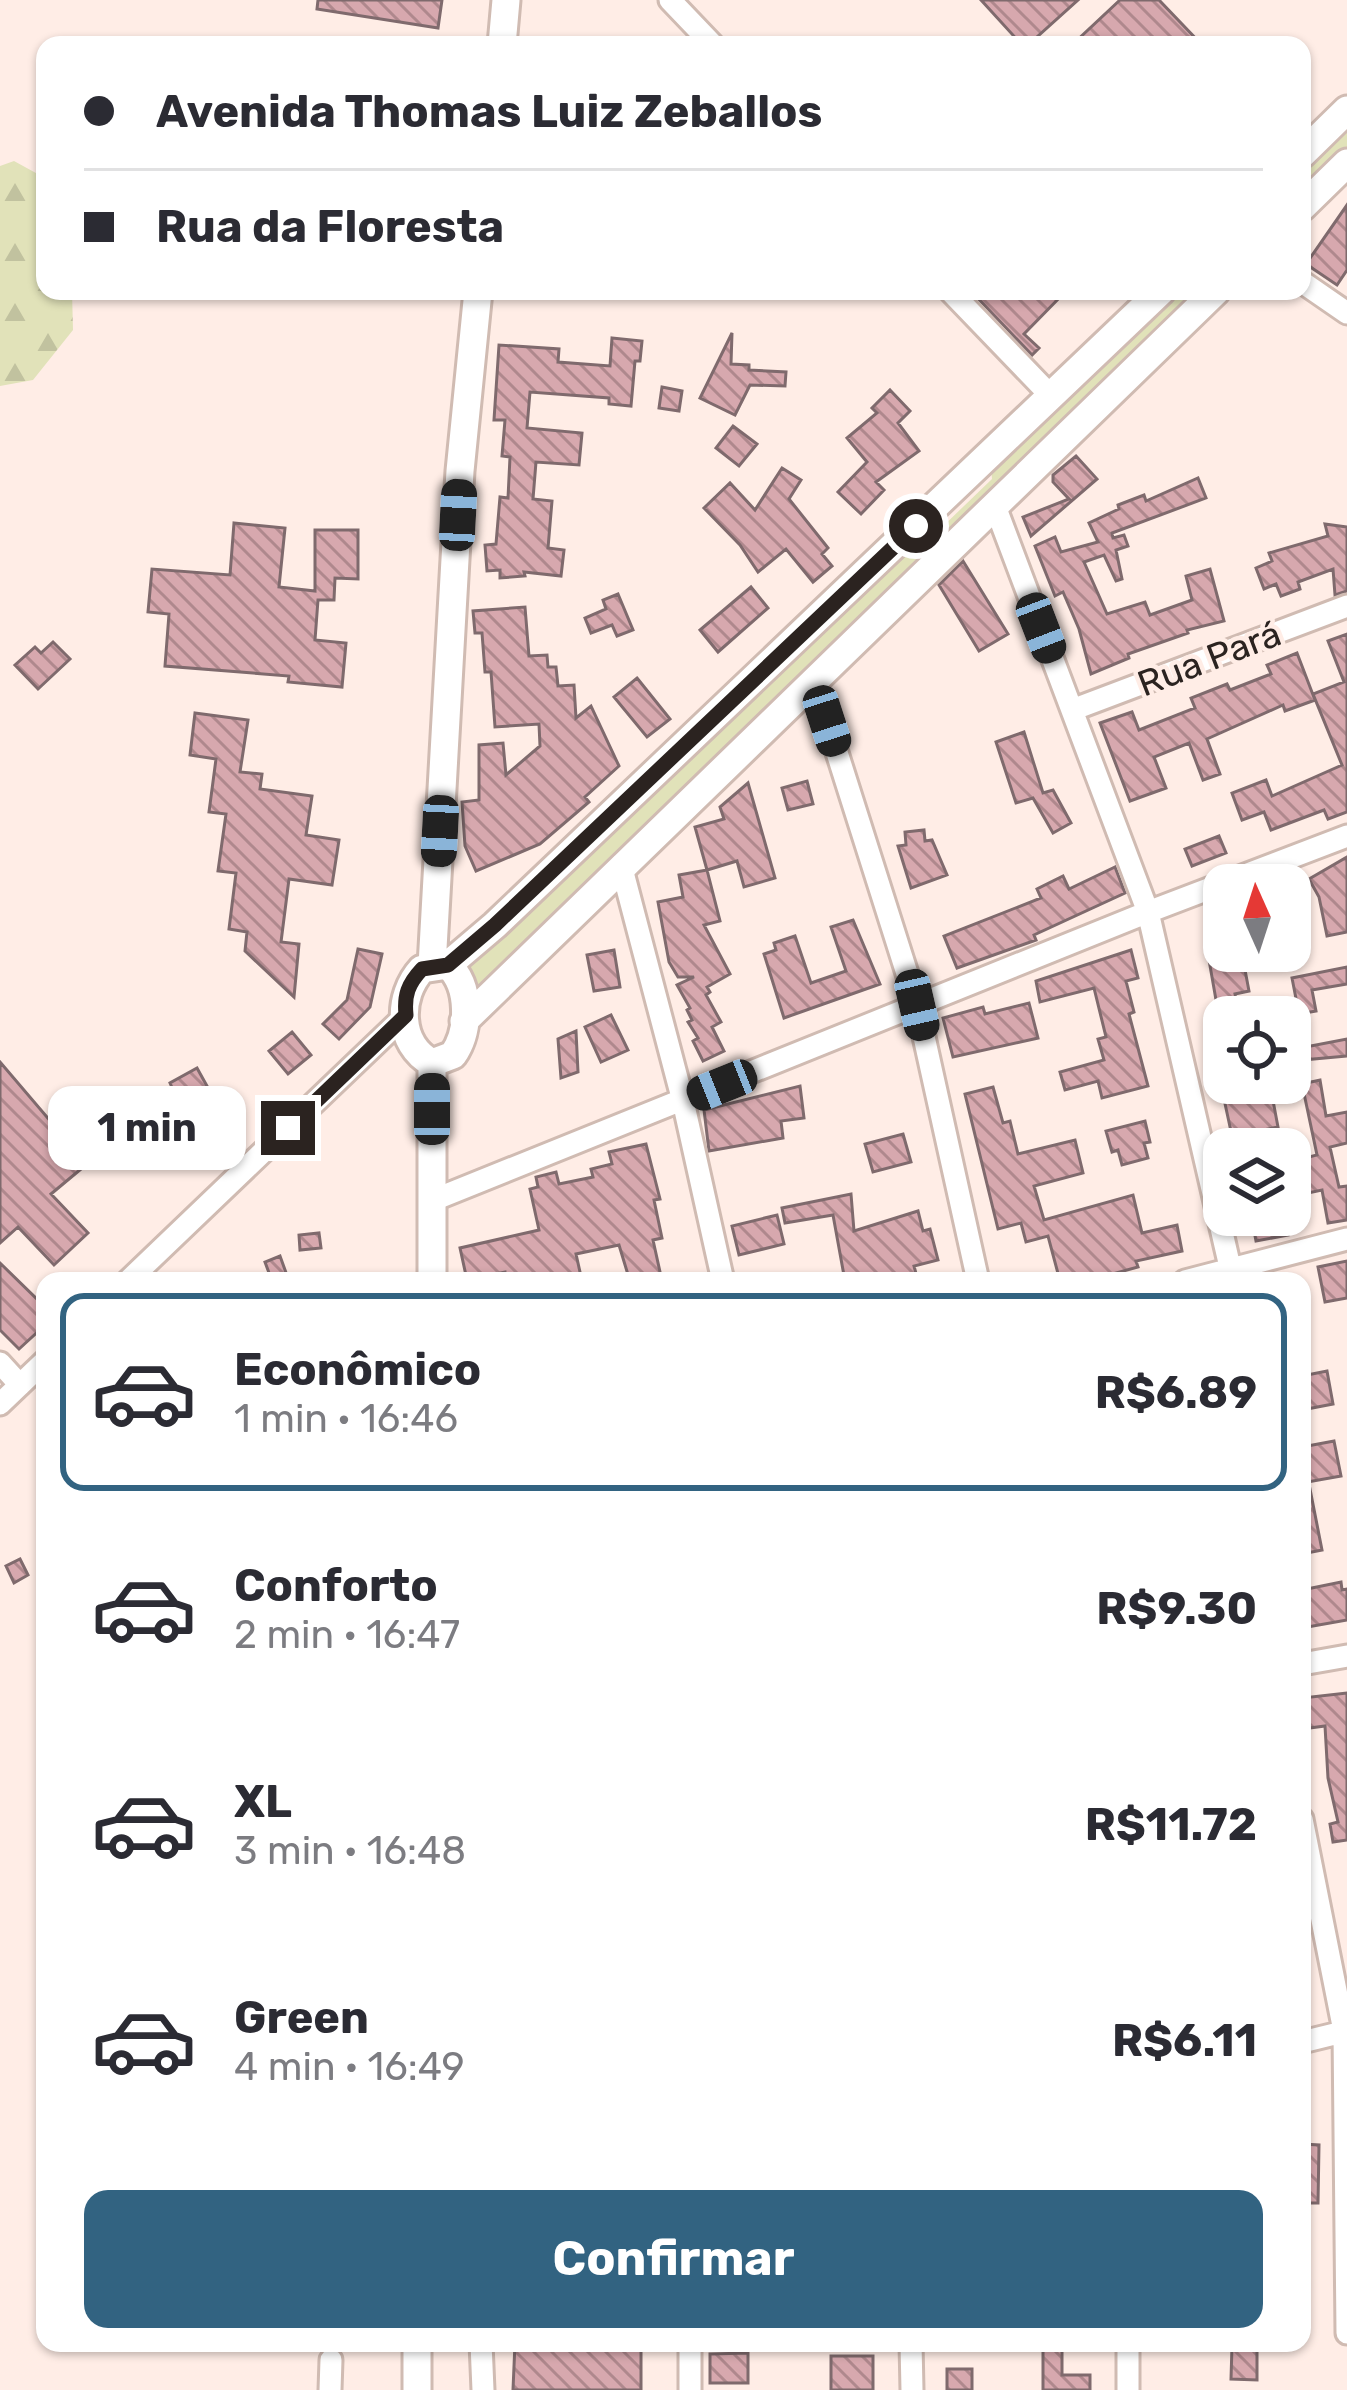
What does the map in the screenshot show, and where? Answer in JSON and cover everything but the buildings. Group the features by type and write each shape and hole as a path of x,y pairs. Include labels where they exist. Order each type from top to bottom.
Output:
{"main road":[{"path":"503,36 506,0"},
{"path":"1311,145 1347,110"},
{"path":"1311,198 1347,163"},
{"path":"440,966 460,470 477,300"},
{"path":"432,1064 419,1057 408,1041 404,1000 409,983 422,969 440,966 916,526 1152,300"},
{"path":"464,1022 1207,300"},
{"path":"916,526 941,559"},
{"path":"432,1064 459,1047 464,1022 462,986 440,966"},
{"path":"432,1064 432,1272"},
{"path":"417,2352 417,2390"}],"street":[{"path":"670,0 704,36"},
{"path":"1311,288 1347,314"},
{"path":"959,300 1052,397"},
{"path":"995,506 1148,912 1230,1267"},
{"name":"Rua Pará","path":"1072,710 1347,606"},
{"path":"814,680 917,1005 976,1272"},
{"path":"431,1201 1347,836"},
{"path":"621,865 683,1101 721,1272"},
{"path":"137,1272 406,1015"},
{"path":"1214,1272 1347,1239"},
{"path":"0,1363 20,1385"},
{"path":"0,1404 36,1370"},
{"path":"1311,1662 1347,1656"},
{"path":"1311,1862 1346,2031 1347,2333"},
{"path":"1311,2040 1346,2031"},
{"path":"481,2352 482,2390"},
{"path":"690,2352 690,2390"},
{"path":"911,2352 911,2390"},
{"path":"1128,2352 1128,2390"},
{"path":"330,2390 331,2360"}],"green space":[{"path":"1347,125 1347,148 1311,182 1311,160"},
{"path":"14,161 36,173 36,300 72,300 73,330 33,380 0,386 0,166"},
{"path":"1166,300 1190,300 941,540 937,532 992,479 991,468"},
{"path":"914,543 926,558 471,992 464,970"}],"route":[{"path":"288,1128 406,1015 409,983 422,969 448,965 495,925 916,526"}]}
